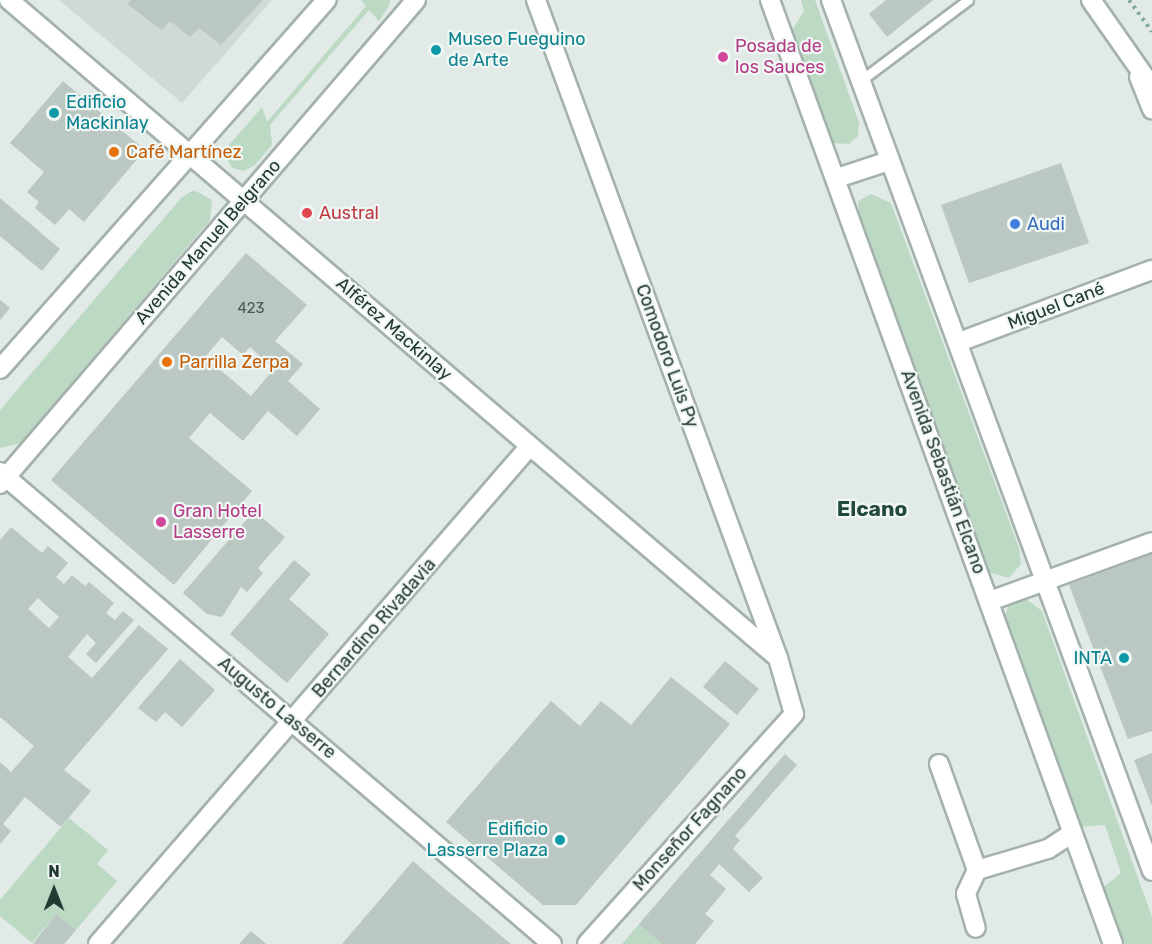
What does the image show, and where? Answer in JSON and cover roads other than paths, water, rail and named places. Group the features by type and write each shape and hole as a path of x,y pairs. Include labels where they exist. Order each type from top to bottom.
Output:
{"street":[{"path":"0,6 7,0"},
{"name":"Alférez Mackinlay","path":"7,0 778,658"},
{"path":"0,369 188,153 327,0"},
{"path":"394,26 400,0"},
{"name":"Avenida Manuel Belgrano","path":"2,478 416,0"},
{"name":"Comodoro Luis Py","path":"536,0 778,658 794,714"},
{"name":"Avenida Sebastián Elcano","path":"770,0 837,178 990,601 1071,834 1113,944"},
{"path":"831,0 889,161 960,342 1152,871"},
{"path":"1091,0 1152,87"},
{"path":"1131,59 1152,109"},
{"path":"837,178 889,161"},
{"name":"Miguel Cané","path":"960,342 1152,270"},
{"name":"Bernardino Rivadavia","path":"98,944 530,446"},
{"name":"Augusto Lasserre","path":"2,478 293,721 552,944"},
{"path":"990,601 1152,542"},
{"name":"Monseñor Fagnano","path":"587,944 794,714"},
{"path":"939,764 977,870 966,894 975,928"},
{"path":"977,870 1048,849 1071,834"}],"lane":[{"path":"860,81 968,0"}],"place":[{"name":"Museo Fueguino de Arte","path":"436,50"},
{"name":"Posada de los Sauces","path":"723,57"},
{"name":"Edificio Mackinlay","path":"54,113"},
{"name":"Café Martínez","path":"114,152"},
{"name":"Austral","path":"307,213"},
{"name":"Audi","path":"1015,224"},
{"name":"Parrilla Zerpa","path":"167,362"},
{"name":"Gran Hotel Lasserre","path":"161,522"},
{"name":"INTA","path":"1124,658"},
{"name":"Edificio Lasserre Plaza","path":"560,840"}],"district":[{"name":"Elcano","path":"872,509"}]}
